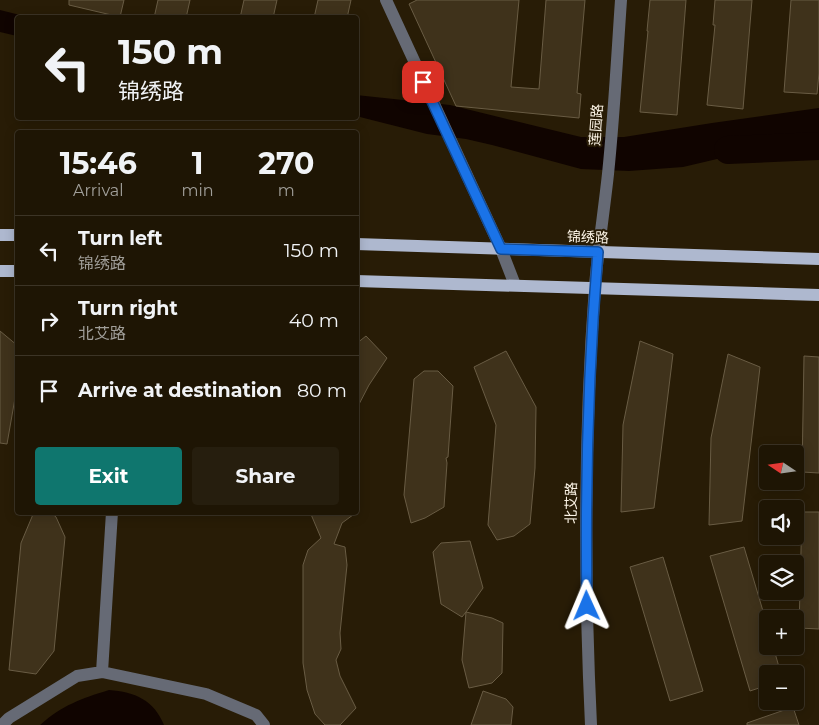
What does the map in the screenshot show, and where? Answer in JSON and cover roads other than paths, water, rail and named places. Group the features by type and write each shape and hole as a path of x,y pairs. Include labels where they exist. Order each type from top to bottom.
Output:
{"main road":[{"path":"0,235 15,235"},
{"name":"锦绣路","path":"359,244 819,259"},
{"path":"0,271 15,271"},
{"path":"359,280 819,295"}],"street":[{"path":"386,0 501,249 515,285"},
{"name":"莲园路","path":"598,252 608,174 621,0"},
{"name":"北艾路","path":"591,725 586,531 598,252"},
{"path":"102,672 112,515"},
{"path":"2,725 9,718 77,676 102,672 206,694 256,715 264,725"}],"waterway":[{"path":"728,150 819,146"}]}
